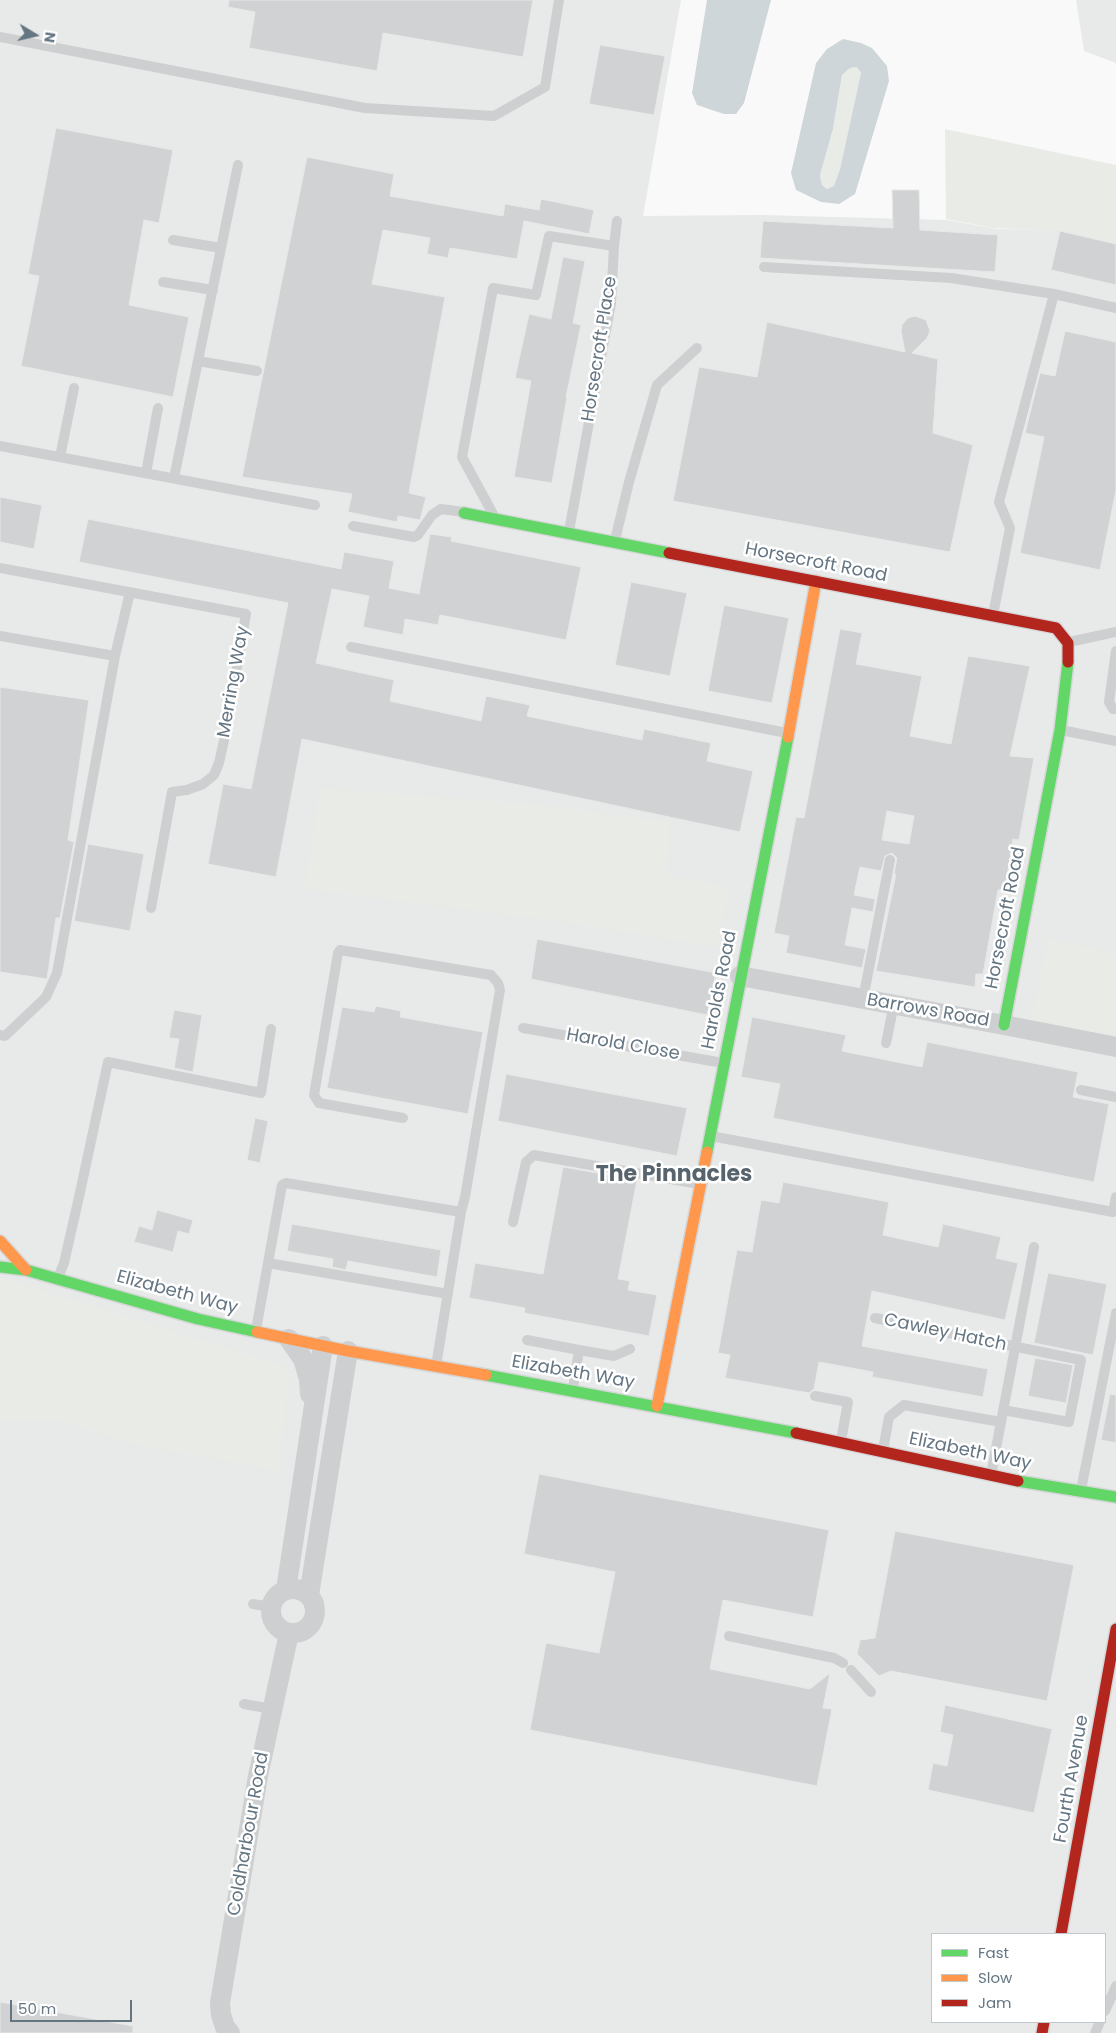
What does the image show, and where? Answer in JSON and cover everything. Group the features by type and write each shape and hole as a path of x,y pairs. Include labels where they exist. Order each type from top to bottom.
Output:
{"street":[{"name":"Horsecroft Road","path":"464,513 1056,628 1068,643 1068,663 1060,730 1004,1025"},
{"name":"Harolds Road","path":"657,1406 740,976 777,797 787,733 816,581"},
{"name":"Barrows Road","path":"740,976 1116,1047"},
{"path":"0,1241 26,1270"},
{"name":"Elizabeth Way","path":"0,1267 26,1270 198,1319 289,1339 657,1406 841,1442 991,1476 1116,1497"},
{"path":"289,1339 303,1358 309,1379 312,1419"},
{"path":"286,1590 323,1346"},
{"path":"309,1596 348,1351"},
{"path":"298,1589 309,1596 315,1606 314,1620 304,1631 290,1633 277,1627 271,1614 262,1606 286,1590 298,1589"},
{"name":"Fourth Avenue","path":"1061,1933 1116,1629"},
{"name":"Coldharbour Road","path":"230,2033 225,2027 221,2015 220,2003 258,1776 290,1633"}],"lane":[{"path":"0,37 365,108 494,116 545,87 560,0"},
{"path":"174,478 238,165"},
{"name":"Horsecroft Place","path":"569,532 611,303 617,221"},
{"path":"496,519 462,457 493,288 536,295 549,236 614,246"},
{"path":"173,240 221,248"},
{"path":"764,267 950,278 1054,294 1116,308"},
{"path":"163,282 213,290"},
{"path":"993,616 1010,528 999,502 1054,294"},
{"path":"615,541 629,482 657,385 696,348"},
{"path":"198,361 257,371"},
{"path":"60,457 74,388"},
{"path":"146,473 158,408"},
{"path":"0,446 315,505"},
{"path":"353,526 414,536 418,535 432,514 441,510 464,513"},
{"name":"Merring Way","path":"0,568 246,614 226,731 218,763 214,775 203,784 187,790 172,792 150,908"},
{"path":"0,1035 5,1036 46,997 57,973 115,656 130,592"},
{"path":"1068,643 1116,632"},
{"path":"0,636 115,656"},
{"path":"351,647 787,733"},
{"path":"1116,651 1109,702 1116,709"},
{"path":"1060,730 1116,741"},
{"path":"863,999 890,860"},
{"path":"403,1118 319,1102 314,1095 340,950 491,975 498,983 500,990 436,1367"},
{"path":"886,1043 894,1004"},
{"name":"Harold Close","path":"523,1028 724,1063"},
{"path":"58,1279 64,1263 80,1198 108,1062 261,1093 271,1029"},
{"path":"1081,1090 1116,1097"},
{"path":"710,1136 1113,1212 1116,1197"},
{"path":"513,1222 526,1162 534,1155 700,1184"},
{"path":"256,1331 282,1185 286,1183 461,1212"},
{"name":"Cawley Hatch","path":"991,1476 1034,1247"},
{"path":"268,1263 448,1294"},
{"path":"1081,1491 1116,1313"},
{"name":"Cawley Hatch","path":"875,1318 1015,1348"},
{"path":"526,1340 614,1356 630,1349"},
{"path":"1003,1410 1069,1422 1080,1369 1081,1360 1015,1348"},
{"path":"573,1390 579,1350"},
{"path":"815,1396 848,1402 841,1442"},
{"path":"882,1452 889,1417 904,1405 1001,1422"},
{"path":"729,1636 834,1658 843,1663"},
{"path":"851,1670 871,1692"},
{"path":"244,1704 272,1709"},
{"path":"1106,2009 1116,1986"}],"shaded area":[{"path":"0,0 681,0 643,216 762,215 947,220 997,229 1059,230 1116,243 1116,2033 0,2033"},
{"path":"707,0 771,0 744,103 736,114 724,114 697,105 692,93"},
{"path":"1076,0 1116,0 1116,63 1084,51"},
{"path":"843,39 861,43 872,48 887,66 889,81 855,194 839,204 821,202 796,190 791,173 816,63 827,49","holes":["857,67 861,73 840,169 834,186 827,189 822,185 820,175 833,129 842,75 850,68"]},
{"path":"857,67 861,73 840,169 834,186 827,189 822,185 820,175 833,129 842,75 850,68"},
{"path":"945,129 1116,165 1116,244 1060,231 993,228 946,219"},
{"path":"320,788 542,805 671,822 666,876 731,887 717,947 549,920 304,889"},
{"path":"1048,939 1116,953 1116,1035 1031,1020"},
{"path":"0,1277 287,1367 289,1381 279,1471 139,1445 55,1420 0,1420"}],"building":[{"path":"229,0 533,0 523,57 383,33 377,71 249,48 255,12 228,7"},
{"path":"600,45 665,56 654,115 589,104"},
{"path":"56,128 173,150 159,223 144,220 129,305 189,317 173,397 21,366 39,276 28,274"},
{"path":"307,157 394,174 390,196 503,216 505,204 539,210 541,199 594,210 589,234 524,221 517,259 450,248 448,258 427,254 430,238 383,230 372,284 445,297 409,493 426,497 420,520 398,516 397,522 348,512 352,494 242,477"},
{"path":"892,190 919,190 920,230 998,235 995,272 760,258 763,221 893,228"},
{"path":"1060,231 1116,244 1116,285 1051,270"},
{"path":"563,257 585,261 573,323 581,325 566,397 552,483 514,477 531,381 515,378 529,314 551,319"},
{"path":"915,316 926,320 930,331 927,338 912,353 938,359 933,433 973,445 950,552 673,501 699,367 757,377 767,322 905,352 901,331 902,325 908,318"},
{"path":"1065,331 1116,342 1116,490 1100,570 1020,553 1044,437 1025,433 1040,373 1055,376"},
{"path":"0,497 42,505 34,549 0,542"},
{"path":"88,519 341,569 344,552 394,561 389,588 419,594 430,534 452,537 451,541 581,567 566,640 440,615 438,625 405,619 403,635 363,627 369,596 332,589 316,663 394,680 390,701 481,721 486,696 530,705 527,716 642,740 644,729 711,743 707,761 753,771 740,832 302,739 276,877 208,864 223,784 251,789 288,603 79,562"},
{"path":"631,582 687,593 670,676 615,665"},
{"path":"724,605 789,618 772,703 708,691"},
{"path":"840,629 862,633 856,664 922,676 910,736 951,744 968,656 1030,666 1010,756 1034,758 1019,840 1013,839 1005,889 998,890 983,974 976,974 975,987 876,971 896,874 894,874 897,858 892,853 885,856 881,871 860,867 854,895 875,899 873,912 852,908 845,945 866,949 862,968 786,953 789,936 774,933 796,817 804,818","holes":["887,811 914,816 909,844 882,840"]},
{"path":"0,687 89,700 68,840 74,842 60,918 56,918 47,979 0,972"},
{"path":"88,844 144,854 130,931 74,921"},
{"path":"537,939 716,973 707,1015 531,979"},
{"path":"376,1006 401,1011 400,1017 483,1032 468,1114 327,1088 342,1007 374,1012"},
{"path":"174,1010 202,1015 193,1072 174,1068 179,1039 169,1038"},
{"path":"752,1017 846,1035 842,1051 922,1067 927,1042 1078,1072 1073,1097 1109,1104 1094,1182 773,1118 780,1084 741,1077"},
{"path":"506,1074 687,1108 677,1156 498,1121"},
{"path":"255,1118 268,1121 260,1163 247,1160"},
{"path":"563,1167 637,1180 618,1279 630,1281 628,1290 657,1295 649,1336 524,1313 525,1308 469,1298 475,1263 543,1274"},
{"path":"783,1182 889,1202 883,1235 938,1247 943,1224 1001,1237 996,1258 1018,1263 1005,1320 872,1291 862,1346 988,1369 983,1397 872,1377 873,1372 819,1362 814,1389 809,1393 725,1378 730,1355 718,1353 737,1250 752,1252 761,1200 779,1203"},
{"path":"157,1210 193,1220 189,1234 178,1231 173,1252 134,1242 139,1226 152,1230"},
{"path":"292,1224 441,1250 437,1277 348,1261 346,1270 332,1267 333,1259 287,1251"},
{"path":"1048,1273 1107,1284 1093,1355 1034,1343"},
{"path":"1035,1358 1073,1365 1066,1403 1028,1396"},
{"path":"1110,1394 1116,1395 1116,1443 1101,1440"},
{"path":"539,1474 829,1530 813,1617 723,1600 710,1669 810,1689 830,1673 823,1708 832,1709 817,1786 530,1730 546,1643 599,1653 615,1572 524,1554"},
{"path":"895,1531 1074,1565 1047,1701 891,1671 879,1676 857,1654 860,1640 875,1638"},
{"path":"945,1705 1052,1729 1034,1813 928,1790 933,1763 947,1766 953,1735 940,1732"},
{"path":"0,2002 133,2026 133,2033 0,2033"}],"traffic: fast":[{"path":"464,513 669,553"},
{"path":"1004,1025 1060,730 1068,662"},
{"path":"707,1152 788,737"},
{"path":"0,1267 26,1270 198,1319 257,1332"},
{"path":"486,1375 796,1433"},
{"path":"1018,1481 1116,1497"}],"traffic: slow":[{"path":"788,737 816,581"},
{"path":"657,1406 707,1152"},
{"path":"0,1241 26,1270"},
{"path":"257,1332 348,1351 486,1375"}],"traffic: jam":[{"path":"669,553 1056,628 1068,643 1068,662"},
{"path":"796,1433 1018,1481"},
{"path":"1061,1933 1116,1629"},
{"path":"1042,2033 1044,2023"}],"district":[{"name":"The Pinnacles","path":"674,1175"}]}
